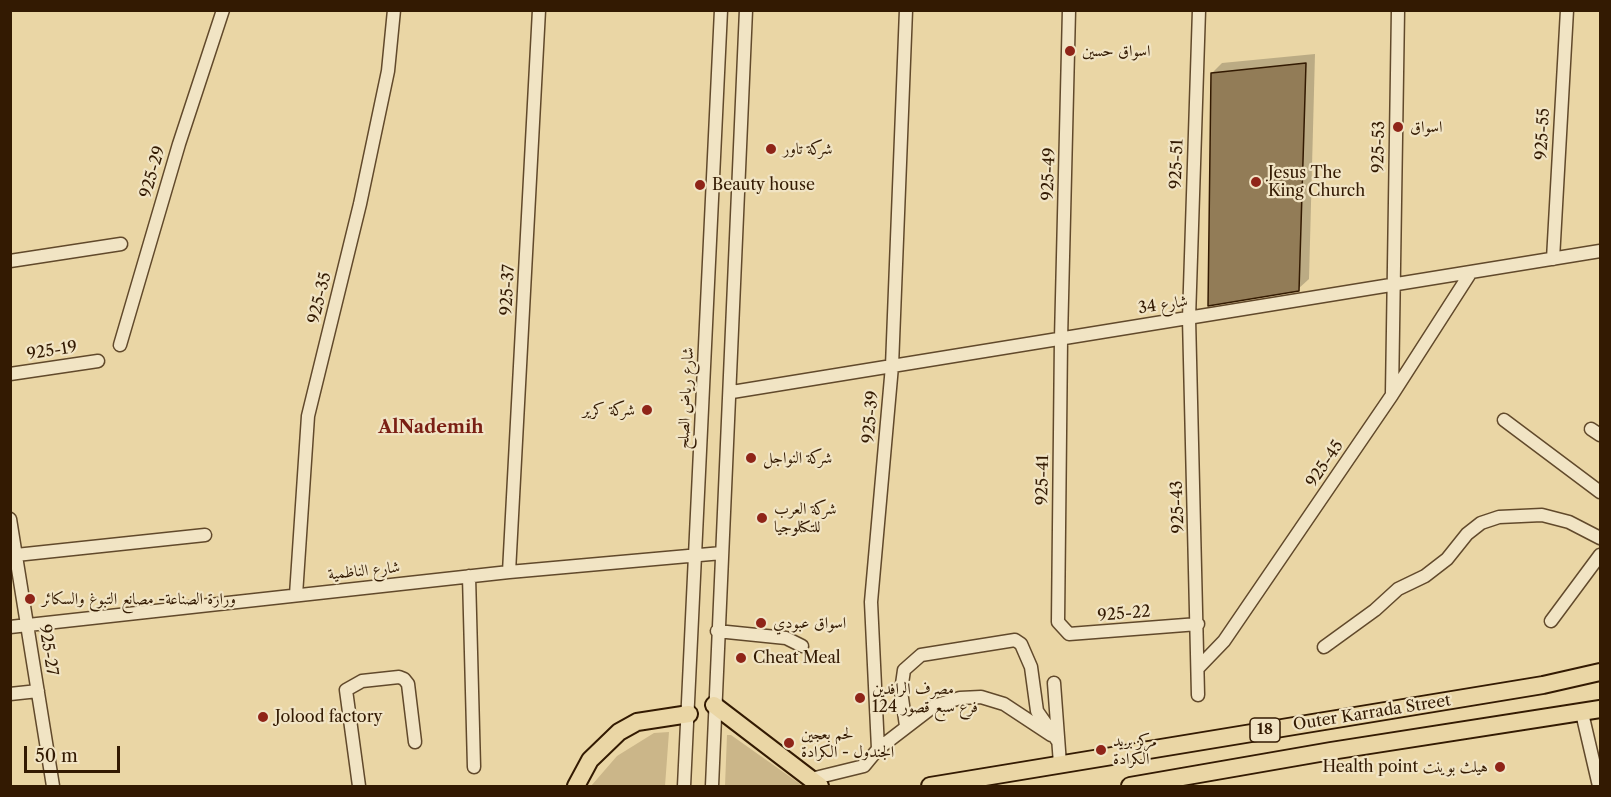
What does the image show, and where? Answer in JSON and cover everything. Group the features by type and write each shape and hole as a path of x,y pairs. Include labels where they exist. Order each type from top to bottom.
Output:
{"main road":[{"name":"Outer Karrada Street","path":"930,786 1543,685 1600,672"},
{"path":"714,705 815,783"},
{"name":"Outer Karrada Street","path":"1130,786 1176,783 1331,752 1600,710"},
{"path":"576,786 590,760 619,732 637,722 689,714"}],"street":[{"name":"925-29","path":"120,345 179,144 223,10"},
{"name":"925-35","path":"296,595 308,416 363,192 388,71 394,10"},
{"name":"925-37","path":"509,572 539,10"},
{"name":"شارع رياض الصلح","path":"684,786 722,10"},
{"path":"712,786 717,631 732,392 746,10"},
{"name":"925-39","path":"878,748 872,602 892,366 906,10"},
{"name":"925-49","path":"1061,339 1070,10"},
{"name":"925-51","path":"1189,318 1199,10"},
{"name":"925-53","path":"1392,395 1398,10"},
{"name":"925-55","path":"1553,259 1567,10"},
{"path":"720,37 726,32 746,36"},
{"path":"10,261 121,244"},
{"name":"شارع 34","path":"732,392 1600,251"},
{"name":"925-45","path":"1198,668 1224,641 1392,395 1471,272"},
{"name":"925-43","path":"1189,318 1198,695"},
{"name":"925-41","path":"1058,622 1061,339"},
{"name":"925-19","path":"10,374 98,361"},
{"path":"1504,420 1600,492"},
{"path":"1324,647 1375,610 1398,589 1425,576 1439,565 1467,534 1481,523 1499,517 1542,515 1569,522 1600,538"},
{"name":"925-27","path":"10,519 53,786"},
{"path":"16,555 205,535"},
{"name":"شارع الناظمية","path":"10,627 469,576 722,553"},
{"path":"1551,621 1600,555"},
{"path":"469,576 474,767"},
{"name":"925-22","path":"1058,622 1069,634 1198,624"},
{"path":"717,631 786,638 802,646"},
{"path":"906,726 901,691 904,670 921,655 1015,640 1021,644 1031,667 1037,711 1057,740"},
{"path":"359,786 346,690 362,681 399,676 404,679 408,684 415,742"},
{"path":"1054,683 1060,764"},
{"path":"10,694 38,691"},
{"path":"815,783 864,766 878,748 934,706 960,698 981,697 1004,704 1057,740"},
{"path":"1582,713 1599,786"}],"shaded area":[{"path":"669,732 665,786 591,786 617,756 654,733"},
{"path":"727,735 731,735 803,786 725,786"}],"building":[{"name":"Jesus The King Church","path":"1306,63 1299,291 1208,306 1211,73"}],"place":[{"name":"اسواق حسين","path":"1070,51"},
{"name":"اسواق","path":"1398,127"},
{"name":"شركة تاور","path":"771,149"},
{"name":"Jesus The King Church","path":"1256,182"},
{"name":"Beauty house","path":"700,185"},
{"name":"شركة كرير","path":"647,410"},
{"name":"شركة النواجل","path":"751,458"},
{"name":"شركة العرب للتكنلوجيا","path":"762,518"},
{"name":"ورارة الصناعة- مصانع التبوغ والسكائر","path":"30,599"},
{"name":"اسواق عبودي","path":"761,623"},
{"name":"Cheat Meal","path":"741,658"},
{"name":"مصرف الرافدين فرع سبع قصور 124","path":"860,698"},
{"name":"Jolood factory","path":"263,717"},
{"name":"لحم بعجين الجندول - الكرادة","path":"789,743"},
{"name":"مركز بريد الكرادة","path":"1101,750"},
{"name":"Health point هيلث بوينت","path":"1500,767"}],"district":[{"name":"AlNademih","path":"431,428"}]}
